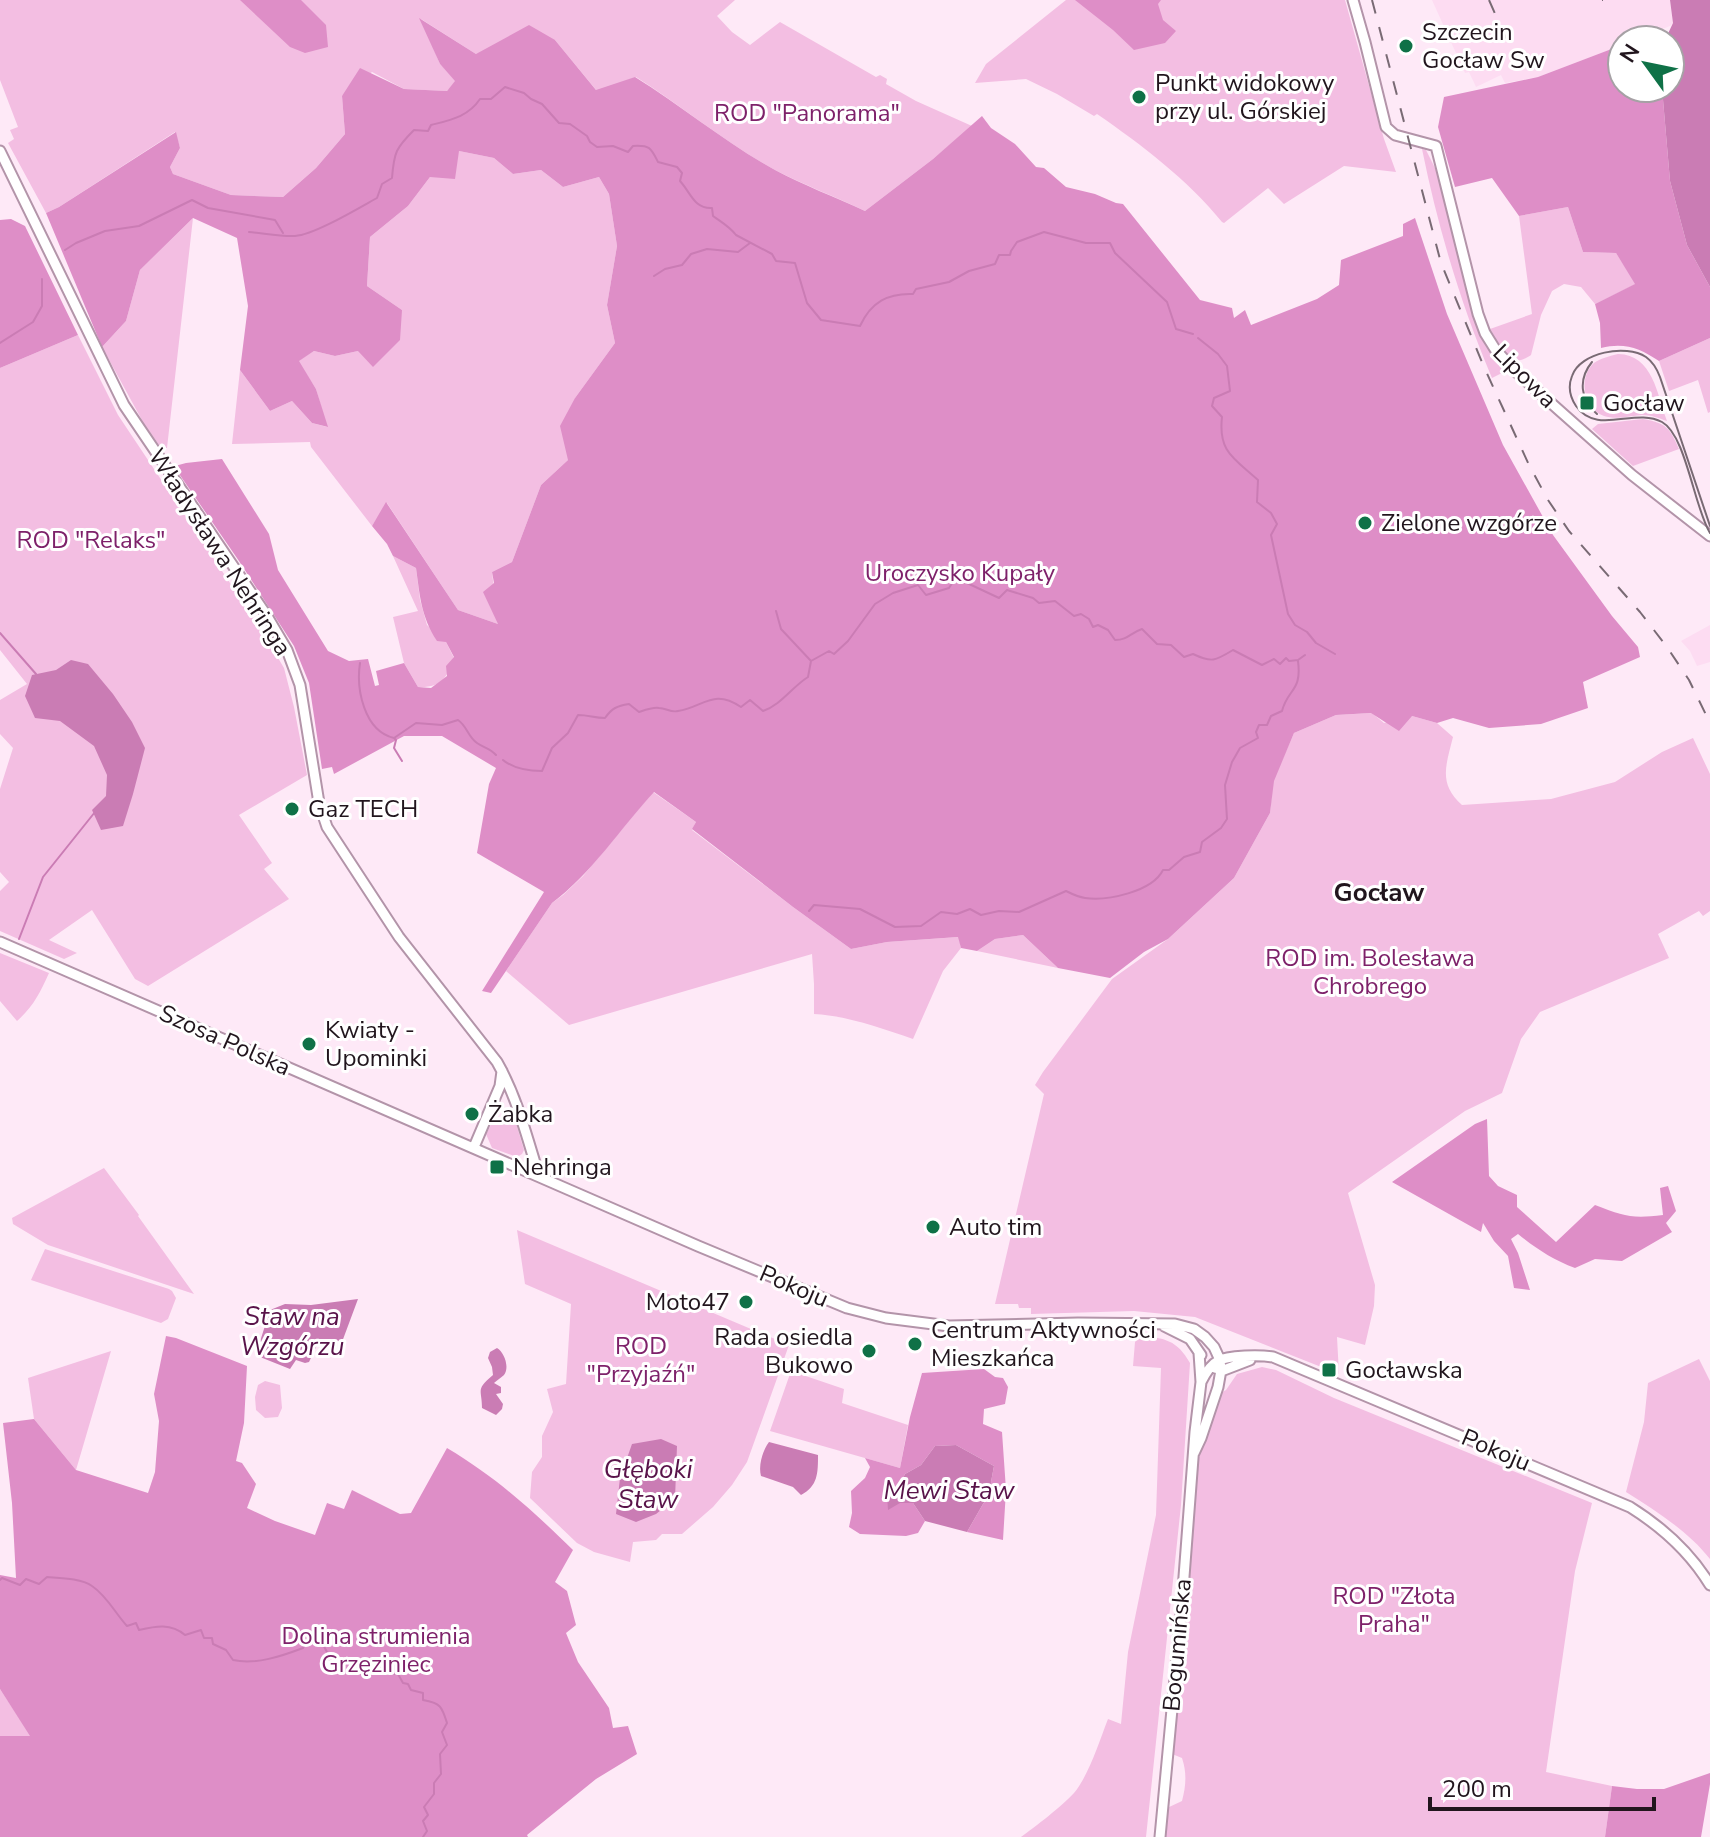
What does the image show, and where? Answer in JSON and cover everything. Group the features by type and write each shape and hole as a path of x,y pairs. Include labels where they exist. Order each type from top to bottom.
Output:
{"street":[{"name":"Lipowa","path":"1353,0 1385,125 1395,135 1436,146 1485,333 1497,351 1522,377 1632,475 1710,536"},
{"name":"Władysława Nehringa","path":"0,151 124,405 274,627 289,654 303,700 319,803 327,827 399,937 502,1071 519,1110 539,1176"},
{"name":"Szosa Polska","path":"0,942 539,1176"},
{"path":"474,1147 498,1091 502,1071"},
{"name":"Pokoju","path":"539,1176 834,1303 886,1318 949,1326 1078,1323 1185,1326 1201,1333 1214,1347 1218,1365 1273,1357 1630,1507 1656,1524 1683,1548 1710,1585"},
{"path":"1161,1324 1186,1336 1199,1353 1218,1365 1201,1382"},
{"name":"Bogumińska","path":"1160,1837 1201,1382 1199,1353"},
{"name":"Bogumińska","path":"1194,1453 1218,1387 1218,1365"}],"shaded area":[{"path":"1432,0 1670,0 1672,24 1606,24 1606,51 1538,77 1505,83 1501,75 1476,87 1469,72 1465,73"},
{"path":"1710,625 1710,662 1697,666 1681,641"}],"green space":[{"name":"ROD \"Panorama\"","path":"0,0 735,0 717,16 750,45 780,22 876,77 880,75 887,79 886,84 916,101 972,126 865,211 757,159 636,77 597,91 555,40 476,54 421,19 440,64 456,81 447,91 404,89 372,72 342,96 345,134 316,168 283,197 231,195 173,174 170,167 180,148 175,132 46,213 8,143 14,139 10,130 18,127 0,80"},
{"path":"240,0 301,0 326,25 328,47 305,53 290,47"},
{"path":"1066,0 1345,0 1396,172 1344,166 1284,204 1268,188 1222,222 1164,164 1097,114 1094,116 1026,79 975,83 986,64"},
{"path":"1075,0 1161,0 1158,4 1163,20 1176,31 1165,43 1134,50"},
{"name":"Uroczysko Kupały","path":"419,18 476,54 529,25 555,40 596,90 635,77 775,170 865,211 933,159 982,116 991,128 1015,144 1036,167 1044,168 1066,187 1123,204 1200,300 1232,308 1234,318 1245,310 1251,325 1317,299 1339,285 1341,260 1403,236 1403,224 1415,218 1447,314 1503,445 1553,535 1638,647 1640,657 1583,682 1588,708 1541,724 1489,728 1453,718 1437,723 1412,716 1399,731 1371,713 1336,715 1294,733 1274,781 1270,813 1234,878 1168,939 1144,952 1110,978 1058,968 1023,935 995,939 977,951 961,948 958,937 887,942 851,949 692,829 696,822 654,792 593,864 552,903 491,993 482,991 544,892 477,853 489,784 496,768 442,736 404,736 334,774 332,767 322,769 309,683 294,646 175,466 222,459 269,534 278,570 328,651 349,661 368,659 375,686 379,685 376,671 404,663 418,687 431,688 447,676 446,666 454,657 446,642 437,641 428,623 416,568 393,556 372,526 386,502 458,610 498,624 483,592 494,583 492,572 512,562 541,485 568,460 560,426 575,398 615,343 607,305 617,246 609,194 599,177 563,187 541,170 513,174 494,158 459,151 455,179 430,177 408,206 370,237 367,286 402,310 400,340 373,367 358,351 335,356 314,351 299,361 316,389 328,427 312,423 292,401 270,411 240,370 248,306 237,238 193,218 140,270 126,321 102,347 46,213 176,132 180,148 170,167 173,174 231,195 283,197 316,168 345,134 342,96 360,68 404,89 447,91 455,81 440,64"},
{"path":"1606,51 1606,104 1663,104 1670,181 1687,245 1710,287 1710,338 1659,361 1632,347 1601,348 1595,304 1635,284 1616,253 1583,252 1568,207 1519,216 1492,178 1455,187 1438,127 1444,97 1538,77"},
{"path":"1422,149 1426,150 1437,172 1478,330 1504,372 1492,378 1451,266"},
{"path":"459,151 494,158 513,174 541,170 563,187 599,177 609,194 617,246 607,305 615,343 575,398 568,460 541,485 512,562 492,572 498,624 458,610 387,503 372,526 310,442 232,444 240,370 270,411 292,401 312,423 327,427 316,389 298,361 314,351 335,356 358,351 402,310 367,286 370,237 408,206 430,177"},
{"path":"1568,207 1583,252 1616,253 1636,284 1595,304 1581,287 1564,284 1552,291 1541,315 1531,355 1521,360 1514,359 1502,348 1490,329 1532,314 1519,216"},
{"path":"193,218 167,448 161,448 143,422 102,347 126,321 140,270"},
{"path":"11,219 25,226 78,335 0,368 0,220"},
{"name":"ROD \"Relaks\"","path":"78,335 118,415 284,668 307,775 239,815 272,863 264,869 289,899 148,986 135,979 92,910 49,940 77,953 64,959 0,931 0,891 9,882 0,872 0,789 13,748 0,734 0,700 27,684 0,650 0,368"},
{"path":"1710,338 1708,413 1698,380 1669,391 1659,361"},
{"path":"1618,354 1630,356 1646,369 1667,421 1646,415 1609,417 1591,407 1585,392 1589,369 1594,363"},
{"path":"1643,419 1666,428 1679,449 1633,466 1592,429 1598,424"},
{"path":"393,556 416,568 427,625 446,642 454,658 446,676 432,686 418,687 404,663 393,617 418,611"},
{"name":"ROD im. Bolesława Chrobrego","path":"1372,713 1384,723 1412,716 1437,723 1453,737 1446,765 1447,782 1462,805 1551,799 1615,782 1662,752 1693,738 1710,774 1710,911 1703,916 1699,911 1658,934 1669,958 1540,1012 1521,1039 1502,1093 1465,1111 1348,1193 1375,1285 1374,1306 1365,1345 1337,1337 1339,1374 1195,1317 1134,1311 1031,1314 1031,1308 1019,1308 1018,1304 995,1304 1044,1094 1035,1085 1043,1072 1112,979 1168,939 1234,878 1270,813 1273,781 1294,733 1336,715"},
{"path":"653,792 696,822 692,830 851,949 887,942 959,937 961,948 943,971 913,1039 852,1020 814,1014 812,954 569,1025 506,971 552,903 583,876"},
{"path":"1023,935 1058,968 977,951 995,939"},
{"path":"0,953 49,973 36,999 17,1021 0,1001"},
{"path":"510,1119 516,1123 524,1150 517,1157 492,1148 486,1134 492,1123"},
{"path":"1487,1119 1489,1176 1498,1186 1517,1195 1517,1207 1556,1242 1595,1205 1628,1216 1663,1215 1660,1188 1668,1186 1676,1211 1666,1223 1672,1232 1622,1261 1595,1259 1575,1268 1545,1253 1518,1234 1511,1239 1530,1290 1514,1288 1508,1256 1483,1223 1481,1232 1392,1182 1475,1124"},
{"path":"104,1168 194,1294 48,1245 13,1224 12,1218"},
{"name":"ROD \"Przyjaźń\"","path":"517,1230 789,1345 747,1462 732,1485 713,1507 682,1534 662,1534 656,1540 633,1542 630,1562 594,1552 577,1543 530,1498 532,1472 542,1457 542,1436 553,1412 547,1389 566,1384 571,1304 525,1284"},
{"path":"45,1249 169,1289 176,1298 168,1319 161,1323 31,1280"},
{"name":"Dolina strumienia Grzęziniec","path":"166,1336 247,1366 244,1423 236,1461 242,1463 256,1484 247,1508 315,1535 327,1503 344,1509 352,1490 400,1514 411,1513 447,1448 528,1508 573,1550 555,1582 567,1591 576,1625 566,1633 578,1662 609,1708 613,1728 628,1726 637,1754 596,1779 528,1837 0,1837 0,1736 30,1736 0,1689 0,1575 16,1578 3,1423 34,1419 76,1470 148,1493 155,1472 159,1421 154,1394"},
{"path":"1140,1336 1170,1342 1180,1349 1190,1363 1181,1505 1146,1837 1021,1837 1074,1793 1089,1768 1108,1719 1121,1724 1128,1652 1156,1515 1161,1368 1133,1366 1135,1342"},
{"path":"111,1351 76,1470 34,1419 28,1378"},
{"path":"1699,1359 1710,1381 1710,1559 1682,1531 1626,1492 1644,1422 1648,1383"},
{"name":"ROD \"Złota Praha\"","path":"1262,1367 1276,1370 1334,1398 1592,1503 1575,1571 1546,1772 1612,1786 1605,1837 1164,1837 1167,1808 1182,1801 1185,1785 1182,1758 1172,1754 1197,1464 1219,1394 1226,1390 1237,1374"},
{"path":"984,1369 995,1377 1003,1378 1008,1387 1005,1404 984,1409 983,1424 1002,1432 1006,1490 1003,1540 967,1532 994,1491 991,1482 994,1466 956,1445 935,1446 921,1465 905,1474 887,1494 900,1503 913,1503 925,1521 918,1533 906,1536 860,1534 849,1527 851,1491 865,1478 870,1467 865,1458 900,1468 922,1373"},
{"path":"791,1371 844,1389 842,1403 908,1425 900,1468 770,1431"},
{"path":"265,1381 280,1385 282,1408 278,1417 265,1418 256,1410 258,1385"},
{"path":"0,1689 31,1736 0,1736"},
{"path":"1710,1773 1701,1837 1605,1837 1612,1786 1664,1789"}],"water":[{"path":"1670,0 1710,0 1710,287 1687,245 1670,181 1663,104 1686,104 1686,24 1673,23"},
{"path":"71,660 88,664 132,722 145,748 123,826 101,830 92,810 106,796 107,775 94,746 60,721 35,718 25,696 32,675 56,670"},
{"name":"Staw na Wzgórzu","path":"358,1299 342,1342 320,1339 309,1362 296,1360 290,1369 260,1357 257,1351 270,1310 285,1304 311,1305"},
{"path":"497,1348 504,1356 506,1368 504,1375 494,1383 501,1387 501,1393 496,1394 503,1404 496,1415 482,1408 481,1390 493,1375 488,1358 490,1352"},
{"name":"Głęboki Staw","path":"661,1439 677,1446 675,1499 656,1514 636,1522 616,1514 620,1478 632,1444"},
{"path":"769,1442 818,1455 816,1478 807,1491 801,1495 793,1487 761,1476 762,1458"},
{"name":"Mewi Staw","path":"956,1445 994,1466 991,1482 994,1491 967,1532 925,1521 913,1503 900,1503 888,1510 887,1494 905,1474 921,1465 935,1446"}],"waterway":[{"path":"249,232 285,236 303,234 377,198 382,184 392,178 397,151 414,130 428,131 431,125 458,117 480,99 491,99 505,87 524,93 542,104 559,123 570,124 597,147 613,146 628,152 633,146 647,147 658,162 677,167 682,173 680,181 693,199 701,206 712,208 713,216 736,235 772,254 776,261 795,263 807,303 821,320 860,326 869,311 888,297 913,294 916,289 949,282 969,271 995,264 999,255 1010,255 1017,242 1044,232 1086,243 1110,243 1115,253 1167,302 1176,329 1193,334"},
{"path":"65,250 105,231 139,226 192,200 208,208 275,220 283,233"},
{"path":"654,276 665,269 682,265 691,254 707,249 738,252 750,243"},
{"path":"0,343 33,322 42,306 42,279"},
{"path":"1198,338 1227,366 1230,391 1214,398 1212,406 1222,417 1225,447 1258,480 1257,502 1271,513 1277,524 1271,535 1288,614 1295,625 1307,632 1316,643 1335,654"},
{"path":"503,760 521,769 542,771 552,748 568,733 578,715 605,718 618,707 629,704 639,712 657,708 675,711 709,700 723,699 741,707 750,700 763,711 775,705 808,677 811,661 829,651 834,654 848,641 875,604 893,593 918,585 926,595 949,588 954,580 999,598 1007,590 1039,603 1055,601 1074,616 1081,614 1089,619 1093,627 1098,625 1108,630 1115,640 1142,629 1157,644 1171,645 1184,657 1193,654 1213,660 1233,650 1262,665 1274,659 1280,664 1286,658 1289,661 1298,660 1305,655"},
{"path":"776,611 781,629 811,661"},
{"path":"0,633 36,674"},
{"path":"809,911 814,905 860,909 895,927 921,926 941,912 957,914 970,909 981,915 999,911 1019,912 1066,891 1094,899 1128,893 1149,884 1163,870 1169,870 1184,857 1200,852 1202,842 1221,828 1227,819 1225,785 1232,762 1240,748 1258,738 1256,732 1259,725 1267,725 1271,716 1282,711 1298,679 1298,661"},
{"path":"360,663 359,685 364,708 375,727 394,738"},
{"path":"402,761 394,748 394,738 416,723 442,725 458,720 474,741 496,755"},
{"path":"19,939 43,877 95,812"},
{"path":"0,1580 2,1578 20,1585 26,1579 39,1584 47,1577 82,1581 102,1595 127,1626 136,1623 139,1630 169,1627 185,1635 201,1630 204,1638 212,1638 213,1644 226,1650 233,1660 260,1661 278,1657 303,1648 308,1638 321,1641 327,1652 339,1660 350,1659 363,1668 374,1666 384,1674 398,1674 411,1690 423,1693 423,1700 440,1707 447,1723 442,1732 447,1745 440,1754 441,1774 434,1783 434,1794 424,1807 428,1815 423,1821 427,1831 423,1837"}],"tram line":[{"path":"1710,526 1653,363 1646,357 1627,351 1604,353 1584,361 1571,380 1570,391 1576,406 1594,419 1651,418 1670,429 1684,456 1710,533"},
{"path":"1592,362 1584,375 1583,389 1587,402 1597,414"}],"railway":[{"path":"1372,0 1441,263 1529,465 1569,531 1667,647 1689,680 1710,723"},
{"path":"1489,0 1517,63"}],"place":[{"name":"Szczecin Gocław Sw","path":"1406,46"},
{"name":"Punkt widokowy przy ul. Górskiej","path":"1139,97"},
{"name":"Gocław","path":"1587,403"},
{"name":"Zielone wzgórze","path":"1365,523"},
{"name":"Gaz TECH","path":"292,809"},
{"name":"Kwiaty - Upominki","path":"309,1044"},
{"name":"Żabka","path":"472,1114"},
{"name":"Nehringa","path":"497,1167"},
{"name":"Auto tim","path":"933,1227"},
{"name":"Moto47","path":"746,1302"},
{"name":"Centrum Aktywności Mieszkańca","path":"915,1344"},
{"name":"Rada osiedla Bukowo","path":"869,1351"},
{"name":"Gocławska","path":"1329,1370"}],"district":[{"name":"Gocław","path":"1379,892"}]}
